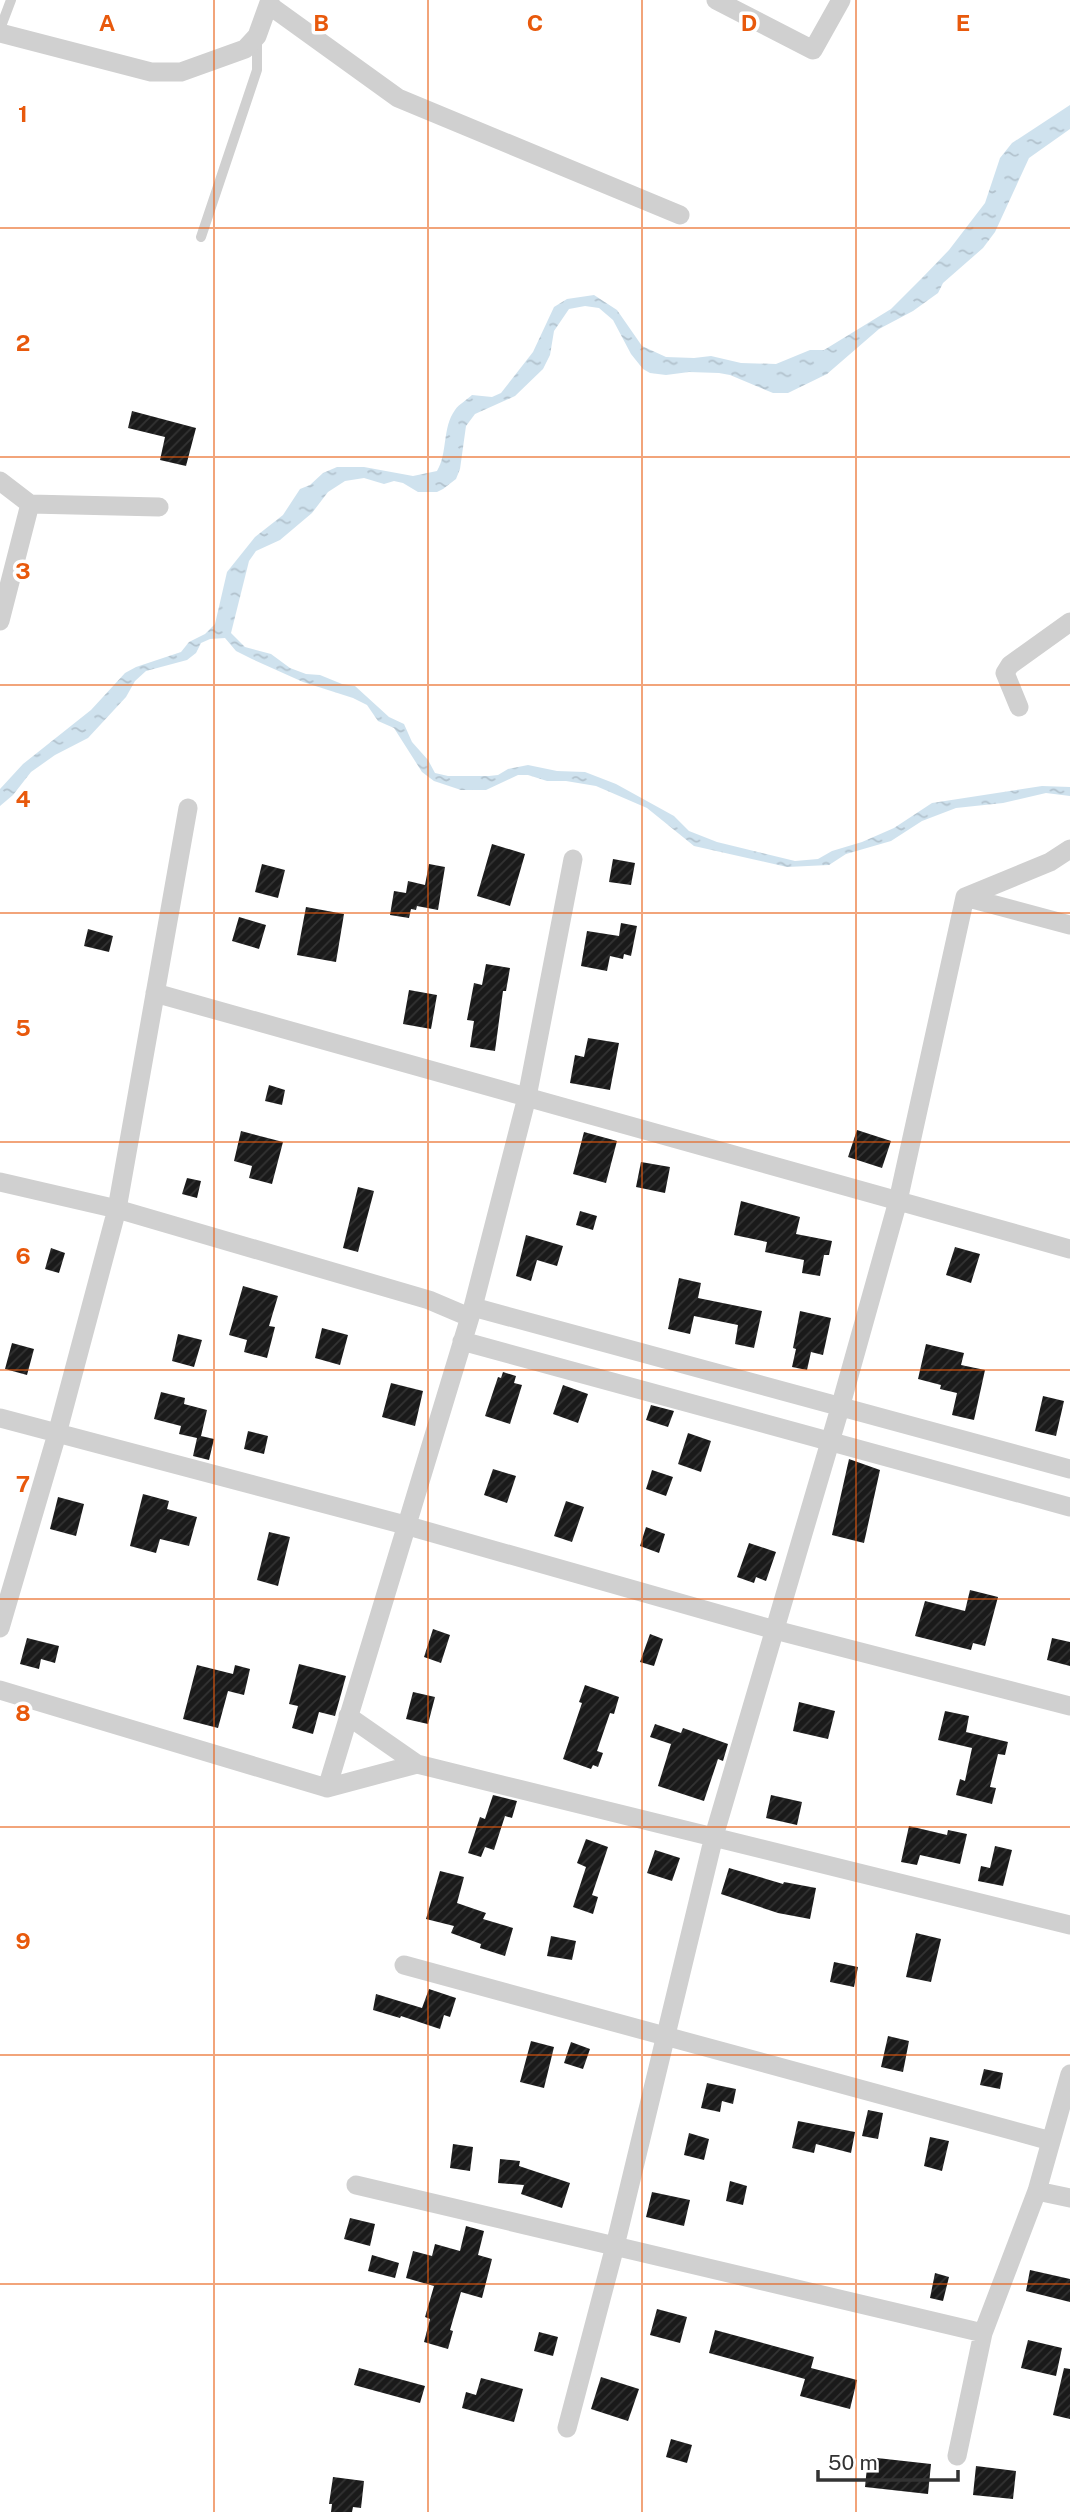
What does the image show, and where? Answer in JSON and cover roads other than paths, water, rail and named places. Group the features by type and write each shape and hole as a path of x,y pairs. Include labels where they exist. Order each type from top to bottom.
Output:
{"street":[{"path":"716,0 813,50 841,0"},
{"path":"0,31 151,72 181,72 245,49 257,36 270,2 398,99 680,215"},
{"path":"0,481 30,503 159,508"},
{"path":"0,621 30,503"},
{"path":"1019,707 1005,673 1010,665 1070,622"},
{"path":"0,1628 57,1433 117,1209 188,808"},
{"path":"965,897 1050,862 1070,849"},
{"path":"327,1788 471,1312 527,1097 573,859"},
{"path":"965,897 1070,925"},
{"path":"567,2428 615,2246 714,1836 898,1201 965,897"},
{"path":"155,993 1070,1249"},
{"path":"0,1182 117,1209 471,1312 1070,1469"},
{"path":"462,1341 1070,1507"},
{"path":"0,1419 405,1525 775,1630 1070,1706"},
{"path":"0,1690 327,1788 417,1764"},
{"path":"348,1716 417,1764 1070,1926"},
{"path":"404,1965 1051,2141"},
{"path":"957,2456 983,2333 1037,2191 1070,2074"},
{"path":"356,2185 983,2333"},
{"path":"1037,2191 1070,2198"}],"lane":[{"path":"0,31 11,0"},
{"path":"201,237 257,70 257,36"}],"water":[{"path":"1070,105 1070,129 1029,158 995,232 983,248 943,283 938,293 913,311 879,329 827,374 788,393 773,393 719,373 650,373 643,369 631,354 613,320 599,308 585,306 569,309 554,331 550,355 543,369 515,396 475,414 466,426 456,479 437,492 418,492 403,483 394,481 384,484 364,478 345,481 328,492 312,513 280,540 256,551 249,561 231,633 245,647 271,654 290,668 355,686 389,717 404,724 412,742 428,760 435,773 448,776 489,776 528,765 557,771 585,772 616,784 674,816 689,831 717,842 795,861 818,859 832,851 862,842 894,828 932,803 1042,786 1070,787 1070,796 1046,793 1003,803 956,808 922,821 891,841 846,854 829,865 787,867 694,846 647,808 596,786 547,781 528,775 518,775 486,790 461,790 434,781 422,772 394,728 378,721 367,705 303,682 252,659 236,651 225,638 201,643 196,653 187,660 146,671 88,738 55,755 31,772 13,795 0,806 0,789 23,764 91,710 125,673 181,652 189,642 205,634 215,624 227,572 255,537 283,515 300,489 337,467 364,467 413,476 437,471 443,456 448,425 455,410 472,395 492,397 501,393 533,352 554,307 567,299 594,295 617,310 642,346 666,357 711,356 741,363 776,364 810,350 824,350 891,309 949,250 985,203 1000,158 1012,143"}]}
